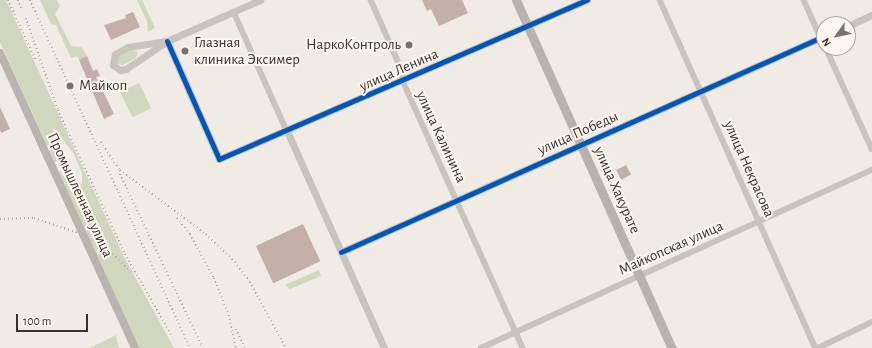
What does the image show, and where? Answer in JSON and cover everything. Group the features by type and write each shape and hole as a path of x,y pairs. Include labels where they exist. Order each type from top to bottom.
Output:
{"main road":[{"name":"улица Хакурате","path":"516,0 672,348"},
{"name":"Промышленная улица","path":"0,53 135,348"}],"street":[{"path":"167,41 133,46 115,54 113,65 123,70 167,41 260,0"},
{"name":"улица Калинина","path":"371,0 402,70 403,81 458,200 523,348"},
{"name":"улица Ленина","path":"167,41 219,159 588,0"},
{"name":"улица Некрасова","path":"660,0 817,348"},
{"path":"804,0 816,25"},
{"path":"234,12 384,348"},
{"path":"856,22 872,15"},
{"name":"улица Победы","path":"342,252 816,42"},
{"path":"133,46 141,52 140,60"},
{"path":"830,56 872,149"},
{"name":"Майкопская улица","path":"481,348 872,170"},
{"path":"817,348 872,322"}],"green space":[{"path":"0,0 6,0 125,259 174,348 139,348 59,172 61,171 65,178 82,184 82,173 74,154 53,127 60,156 55,163 0,42"},
{"path":"40,0 57,0 60,6 55,14 71,46 81,47 87,56 79,60 77,56 71,58 56,25 51,24"},
{"path":"137,0 142,0 155,28 148,32 147,21"},
{"path":"132,50 138,52 136,58 123,65 117,64 118,56"},
{"path":"139,83 151,108 132,117 120,92"},
{"path":"319,270 321,276 290,289 285,285"},
{"path":"116,335 119,348 90,348"}],"building":[{"path":"422,0 462,0 468,13 439,26 431,9 427,11"},
{"path":"133,12 140,27 111,40 104,25 126,18 125,15"},
{"path":"87,56 93,71 97,69 100,76 96,77 114,114 104,119 79,60"},
{"path":"0,107 10,129 1,133 0,130"},
{"path":"626,165 631,175 621,180 616,170"},
{"path":"303,224 320,261 273,283 256,246"}],"railway":[{"path":"8,0 36,61"},
{"path":"18,0 21,8"},
{"path":"30,0 190,348"},
{"path":"26,18 58,110 125,254 172,336"},
{"path":"101,142 120,170 206,234 235,262 250,282 286,348"},
{"path":"120,174 202,346"},
{"path":"0,219 34,218 82,234 116,257 131,272"},
{"path":"177,218 190,234 214,278 229,315 236,348"},
{"path":"236,329 245,348"}],"cycle path":[{"path":"167,41 219,159 587,0"},
{"path":"341,252 816,40"}],"place":[{"name":"НаркоКонтроль","path":"409,45"},
{"name":"Глазная клиника Эксимер","path":"185,51"},
{"name":"Майкоп","path":"70,86"}]}
